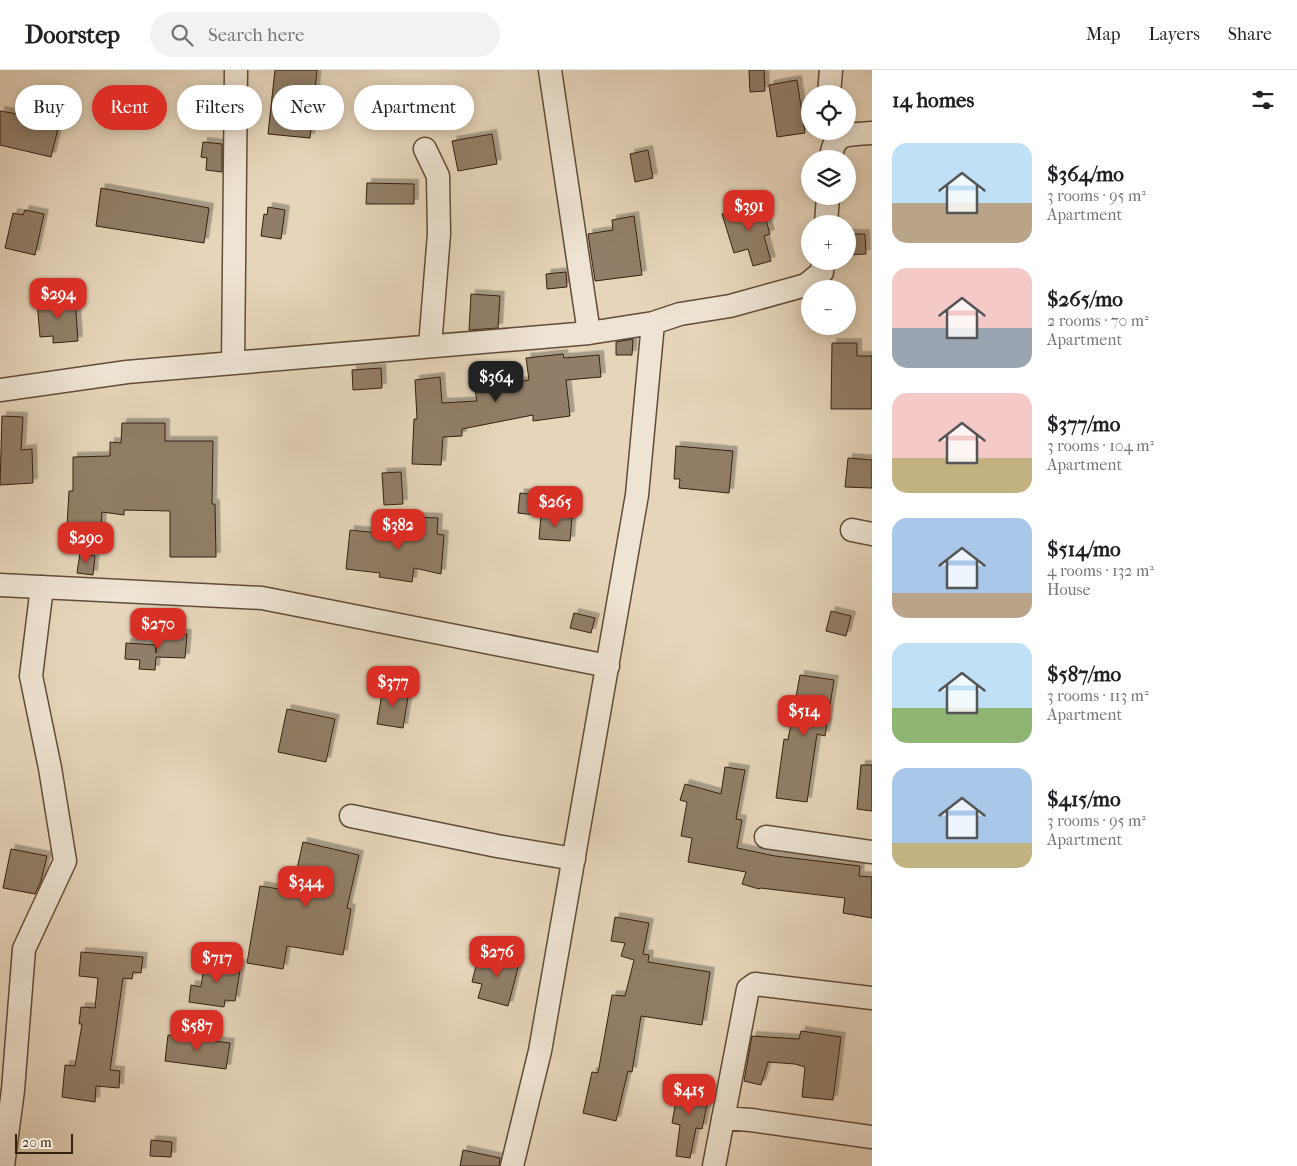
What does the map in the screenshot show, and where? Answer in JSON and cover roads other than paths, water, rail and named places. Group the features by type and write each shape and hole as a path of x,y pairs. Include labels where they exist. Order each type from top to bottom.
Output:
{"street":[{"path":"233,363 236,70"},
{"path":"550,70 589,333"},
{"path":"830,85 831,70"},
{"path":"831,145 837,139 846,135 872,133"},
{"path":"426,149 438,176 439,234 430,346"},
{"path":"0,390 127,372 589,333 653,323 680,314 730,306 806,285 822,270"},
{"path":"512,1166 540,1051 637,494 653,323"},
{"path":"0,585 262,598 608,666"},
{"path":"2,1166 13,1090 24,949 65,861 50,768 31,676 42,587"},
{"path":"351,816 497,846 574,859"},
{"path":"766,837 872,852"},
{"path":"714,1166 748,989 755,984 872,998"},
{"path":"723,1118 751,1120 872,1137"}]}
